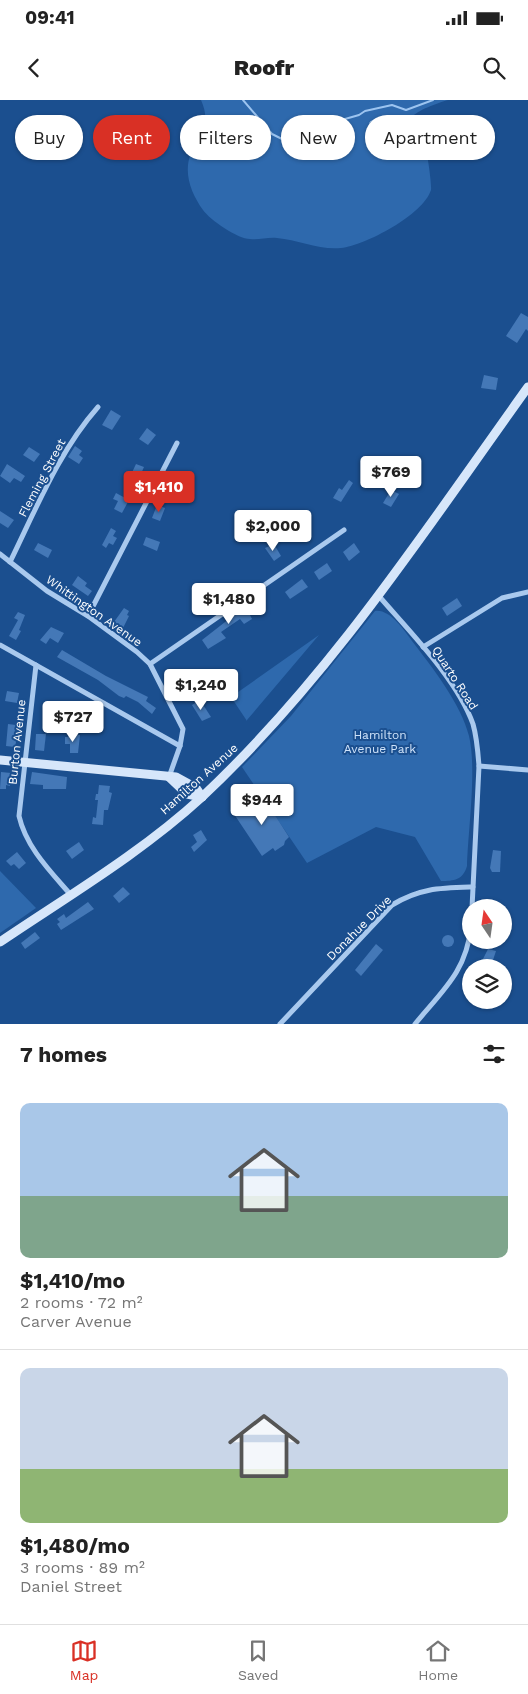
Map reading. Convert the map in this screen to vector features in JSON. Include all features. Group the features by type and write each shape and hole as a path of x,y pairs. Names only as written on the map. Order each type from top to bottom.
{"main road":[{"name":"Hamilton Avenue","path":"0,942 155,835 202,797 292,705 327,663 378,595 528,387"},
{"path":"0,760 141,772 169,777 184,780 196,788 202,797"}],"street":[{"name":"Fleming Street","path":"10,562 62,458 83,424 98,407"},
{"path":"88,616 178,443"},
{"path":"150,664 344,530"},
{"name":"Whittington Avenue","path":"0,554 47,591 88,616 137,652 150,664 183,729 180,746 169,777"},
{"path":"423,647 502,598 528,592"},
{"name":"Quarto Road","path":"378,595 423,647 462,703 472,724 477,743 479,766 472,899"},
{"path":"0,644 180,746"},
{"name":"Burton Avenue","path":"36,665 19,816 22,831 34,850 70,894"},
{"path":"479,766 528,770"},
{"name":"Donahue Drive","path":"280,1024 392,905 409,895 431,888 473,887"},
{"path":"415,1024 460,969 469,949"}],"green space":[{"path":"201,100 448,100 414,115 365,115 365,160 428,160 431,190 426,200 406,219 378,235 352,246 341,248 317,246 277,238 245,238 225,228 203,210 195,197 190,183 188,175 189,160 271,160 271,115 205,115"},
{"name":"Hamilton Avenue Park","path":"375,611 386,613 405,631 453,699 460,711 469,736 472,782 467,866 463,874 454,880 441,881 415,837 376,827 307,863 242,767 291,716"},
{"path":"319,635 247,720 247,721 231,697"},
{"path":"0,871 36,908 0,933"}],"building":[{"path":"521,313 528,317 528,331 526,329 517,343 506,336"},
{"path":"484,375 498,378 496,390 481,388"},
{"path":"111,410 121,416 112,430 102,425"},
{"path":"147,428 156,435 148,445 139,439"},
{"path":"75,446 82,451 79,455 83,458 79,464 68,457"},
{"path":"29,447 40,454 34,462 23,455"},
{"path":"7,464 25,476 21,482 14,478 10,483 0,476"},
{"path":"136,464 144,467 140,476 144,478 140,487 128,481"},
{"path":"349,480 353,483 341,502 333,498 339,488 342,490"},
{"path":"391,490 399,494 391,507 383,503"},
{"path":"116,493 129,500 122,513 114,509 118,501 113,499"},
{"path":"157,505 165,508 160,521 152,518"},
{"path":"0,511 14,520 8,528 0,523"},
{"path":"111,528 116,531 113,536 117,538 113,545 109,543 106,548 102,545"},
{"path":"146,537 160,542 157,551 143,545"},
{"path":"38,543 52,550 48,558 34,550"},
{"path":"354,543 360,552 349,561 343,552"},
{"path":"274,544 281,556 274,561 265,548"},
{"path":"327,563 332,571 319,580 314,572"},
{"path":"78,576 87,583 85,586 92,591 88,596 72,585"},
{"path":"302,579 308,587 290,599 285,592"},
{"path":"457,598 462,606 447,616 442,608"},
{"path":"252,601 257,607 249,613 252,619 244,624 240,619 221,632 226,638 208,649 202,640"},
{"path":"124,608 129,611 127,615 129,616 123,628 114,622"},
{"path":"18,612 25,615 19,630 21,631 16,640 9,636 18,620 14,618"},
{"path":"51,627 64,633 58,643 50,638 46,644 40,640"},
{"path":"62,650 106,676 148,697 146,701 156,708 152,714 138,702 126,696 124,698 119,696 98,680 57,657"},
{"path":"7,691 19,693 17,703 5,701"},
{"path":"200,700 211,717 202,721 192,705"},
{"path":"8,724 16,725 15,732 18,732 15,747 6,746"},
{"path":"36,734 46,734 44,751 35,750"},
{"path":"68,735 80,735 78,753 70,753 70,744 65,744 65,737 68,737"},
{"path":"1,772 11,773 10,786 6,785 6,789 0,789"},
{"path":"32,772 67,777 66,789 43,789 43,785 30,784"},
{"path":"99,785 110,786 109,792 112,793 108,810 104,810 103,825 92,824 93,817 96,818 98,800 95,800"},
{"path":"262,795 289,837 284,845 275,851 273,848 262,856 234,814"},
{"path":"201,830 207,840 194,852 191,847 197,842 193,835"},
{"path":"79,842 84,850 72,859 66,851"},
{"path":"493,850 501,851 500,872 492,872 490,868"},
{"path":"17,852 26,863 19,869 14,864 11,866 6,861"},
{"path":"123,887 130,894 119,903 113,896"},
{"path":"88,902 94,909 61,930 57,924 60,922 57,919 64,914 66,918"},
{"path":"35,932 40,938 25,949 21,943"},
{"path":"446,935 450,935 454,941 450,947 446,947 442,943 442,939"},
{"path":"376,944 383,950 361,976 355,970"},
{"path":"488,949 496,951 494,959 483,959"}],"waterway":[{"path":"243,100 272,134 292,144 321,138 338,121 359,115 365,111 392,105 406,110 433,100"}]}
